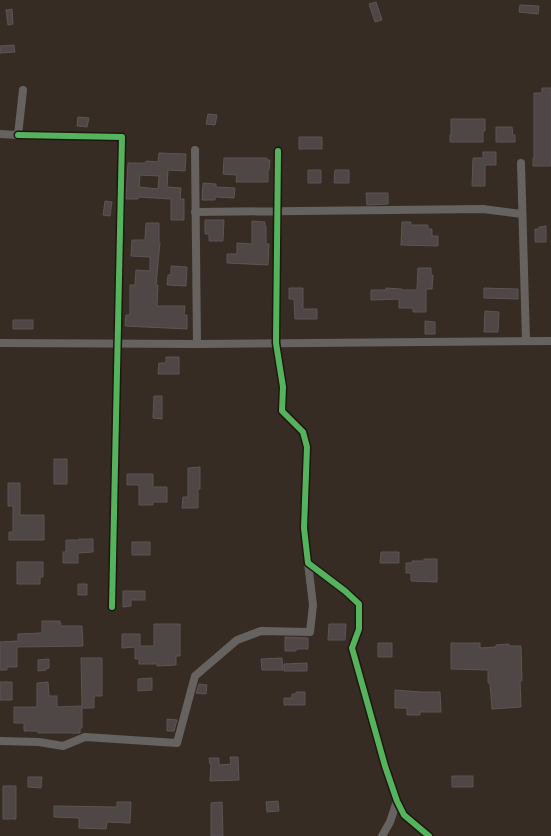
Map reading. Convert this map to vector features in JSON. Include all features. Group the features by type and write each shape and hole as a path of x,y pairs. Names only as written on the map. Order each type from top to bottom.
{"street":[{"path":"18,134 23,90"},
{"path":"0,134 122,137 112,607"},
{"path":"195,150 197,344"},
{"path":"0,741 38,742 63,746 85,737 177,743 195,676 237,640 261,631 310,632 313,605 304,528 307,447 303,432 282,411 283,387 276,343 278,151"},
{"path":"521,163 526,341"},
{"path":"196,212 483,209 522,214"},
{"path":"0,343 197,344 551,340"},
{"path":"308,563 359,604 359,630 352,648 385,766 404,815 429,836"},
{"path":"382,836 390,822 397,801"}],"building":[{"path":"376,2 382,20 375,22 369,4"},
{"path":"520,5 539,6 538,14 519,12"},
{"path":"12,9 13,24 8,25 6,10"},
{"path":"14,45 15,52 0,53 0,46"},
{"path":"542,88 551,88 551,166 533,166 534,93 542,93"},
{"path":"208,114 217,115 215,125 206,124"},
{"path":"78,117 89,118 87,127 77,126"},
{"path":"451,119 485,119 483,142 450,142"},
{"path":"496,127 512,127 515,142 496,142"},
{"path":"299,137 322,137 322,149 299,149"},
{"path":"483,152 496,152 496,165 485,165 485,186 472,186 473,158 483,158"},
{"path":"159,153 186,154 185,171 168,170 167,187 181,188 180,199 184,199 184,220 171,220 171,199 138,197 138,199 126,199 128,163 158,162","holes":["140,175 159,176 158,189 139,187"]},
{"path":"224,158 267,158 267,160 270,160 268,182 236,182 237,175 223,174"},
{"path":"308,170 321,170 321,183 308,183"},
{"path":"335,170 349,170 349,183 334,183"},
{"path":"203,183 216,184 216,187 235,188 234,198 215,197 215,200 202,200"},
{"path":"366,193 388,193 388,204 367,205"},
{"path":"105,201 112,202 110,216 103,215"},
{"path":"205,220 224,220 223,241 209,241 209,234 205,234"},
{"path":"252,221 265,222 266,244 269,244 268,265 227,263 227,254 237,254 237,243 252,244"},
{"path":"402,222 411,222 411,225 428,225 428,229 432,229 432,236 438,236 438,246 401,245"},
{"path":"146,223 159,223 160,242 156,285 158,285 157,306 185,306 184,315 187,315 187,329 125,326 126,315 130,315 130,285 135,285 136,270 150,271 150,257 131,256 132,240 145,240"},
{"path":"546,226 546,242 535,242 535,229"},
{"path":"171,266 187,267 186,286 167,285 168,275 171,275"},
{"path":"418,268 431,268 431,275 433,275 432,289 426,289 426,312 413,312 413,308 399,308 399,299 371,300 371,290 386,290 386,288 417,290"},
{"path":"289,288 303,288 303,309 317,309 317,319 295,319 294,299 289,299"},
{"path":"484,288 518,289 518,299 484,298"},
{"path":"485,311 499,312 498,332 484,332"},
{"path":"13,320 33,320 33,329 13,329"},
{"path":"425,321 435,322 435,334 425,334"},
{"path":"166,357 179,357 179,374 158,374 159,363 166,363"},
{"path":"154,396 162,396 162,419 153,418"},
{"path":"54,459 67,459 67,484 54,484"},
{"path":"200,467 198,508 182,508 183,497 188,497 188,468"},
{"path":"127,474 153,474 153,487 167,487 167,502 139,505 139,485 127,485"},
{"path":"8,483 20,483 20,515 44,515 44,540 9,540 9,532 13,532 13,506 8,506"},
{"path":"93,539 93,552 78,553 78,563 63,563 63,552 66,552 66,540"},
{"path":"132,542 150,542 150,555 132,555"},
{"path":"381,552 399,552 399,563 380,563"},
{"path":"424,559 437,559 437,582 411,581 411,573 406,573 406,563 424,561"},
{"path":"17,562 43,562 43,577 40,577 40,584 17,584"},
{"path":"78,584 87,584 87,595 78,595"},
{"path":"123,591 145,591 145,600 131,600 131,606 123,607"},
{"path":"42,621 60,621 61,626 82,626 83,646 17,647 17,667 7,667 7,670 0,670 0,642 18,641 18,634 42,633"},
{"path":"154,624 180,624 180,656 176,656 176,665 157,666 157,664 139,664 139,659 135,659 135,647 122,648 122,634 140,634 140,646 154,646"},
{"path":"329,624 346,624 345,640 328,640"},
{"path":"285,637 308,638 308,649 285,651"},
{"path":"378,643 392,643 392,657 378,657"},
{"path":"451,643 480,643 480,648 509,644 509,646 521,646 521,707 492,709 488,670 451,669"},
{"path":"81,658 102,658 102,696 94,696 94,708 82,708 82,728 80,728 80,733 24,731 24,723 14,723 14,707 37,707 37,683 48,682 49,696 57,696 57,707 82,706"},
{"path":"282,658 283,670 262,670 261,659"},
{"path":"49,659 49,668 38,671 38,660"},
{"path":"307,663 307,671 284,671 284,664"},
{"path":"152,678 152,690 138,691 138,679"},
{"path":"0,682 12,682 12,700 0,700"},
{"path":"199,684 207,685 206,694 196,693"},
{"path":"395,690 440,692 441,712 420,712 420,715 407,715 407,708 395,708"},
{"path":"296,692 305,692 305,705 284,705 284,698 292,698 292,694 296,694"},
{"path":"167,719 177,720 174,731 167,731"},
{"path":"230,757 238,757 239,780 210,781 211,764 209,758 219,758 219,765 231,764"},
{"path":"452,776 473,776 473,787 452,787"},
{"path":"28,777 42,777 41,788 28,787"},
{"path":"3,786 16,786 16,819 3,819"},
{"path":"278,801 279,811 267,812 266,802"},
{"path":"117,802 131,802 130,823 107,822 106,829 79,828 79,818 54,817 54,806 117,807"},
{"path":"222,802 223,836 211,836 211,803"}],"cycle path":[{"path":"18,135 122,137 112,607"},
{"path":"278,151 276,343 283,387 282,411 303,432 307,447 304,528 308,563 359,604 359,629 352,648 385,766 404,815 429,836"}]}
